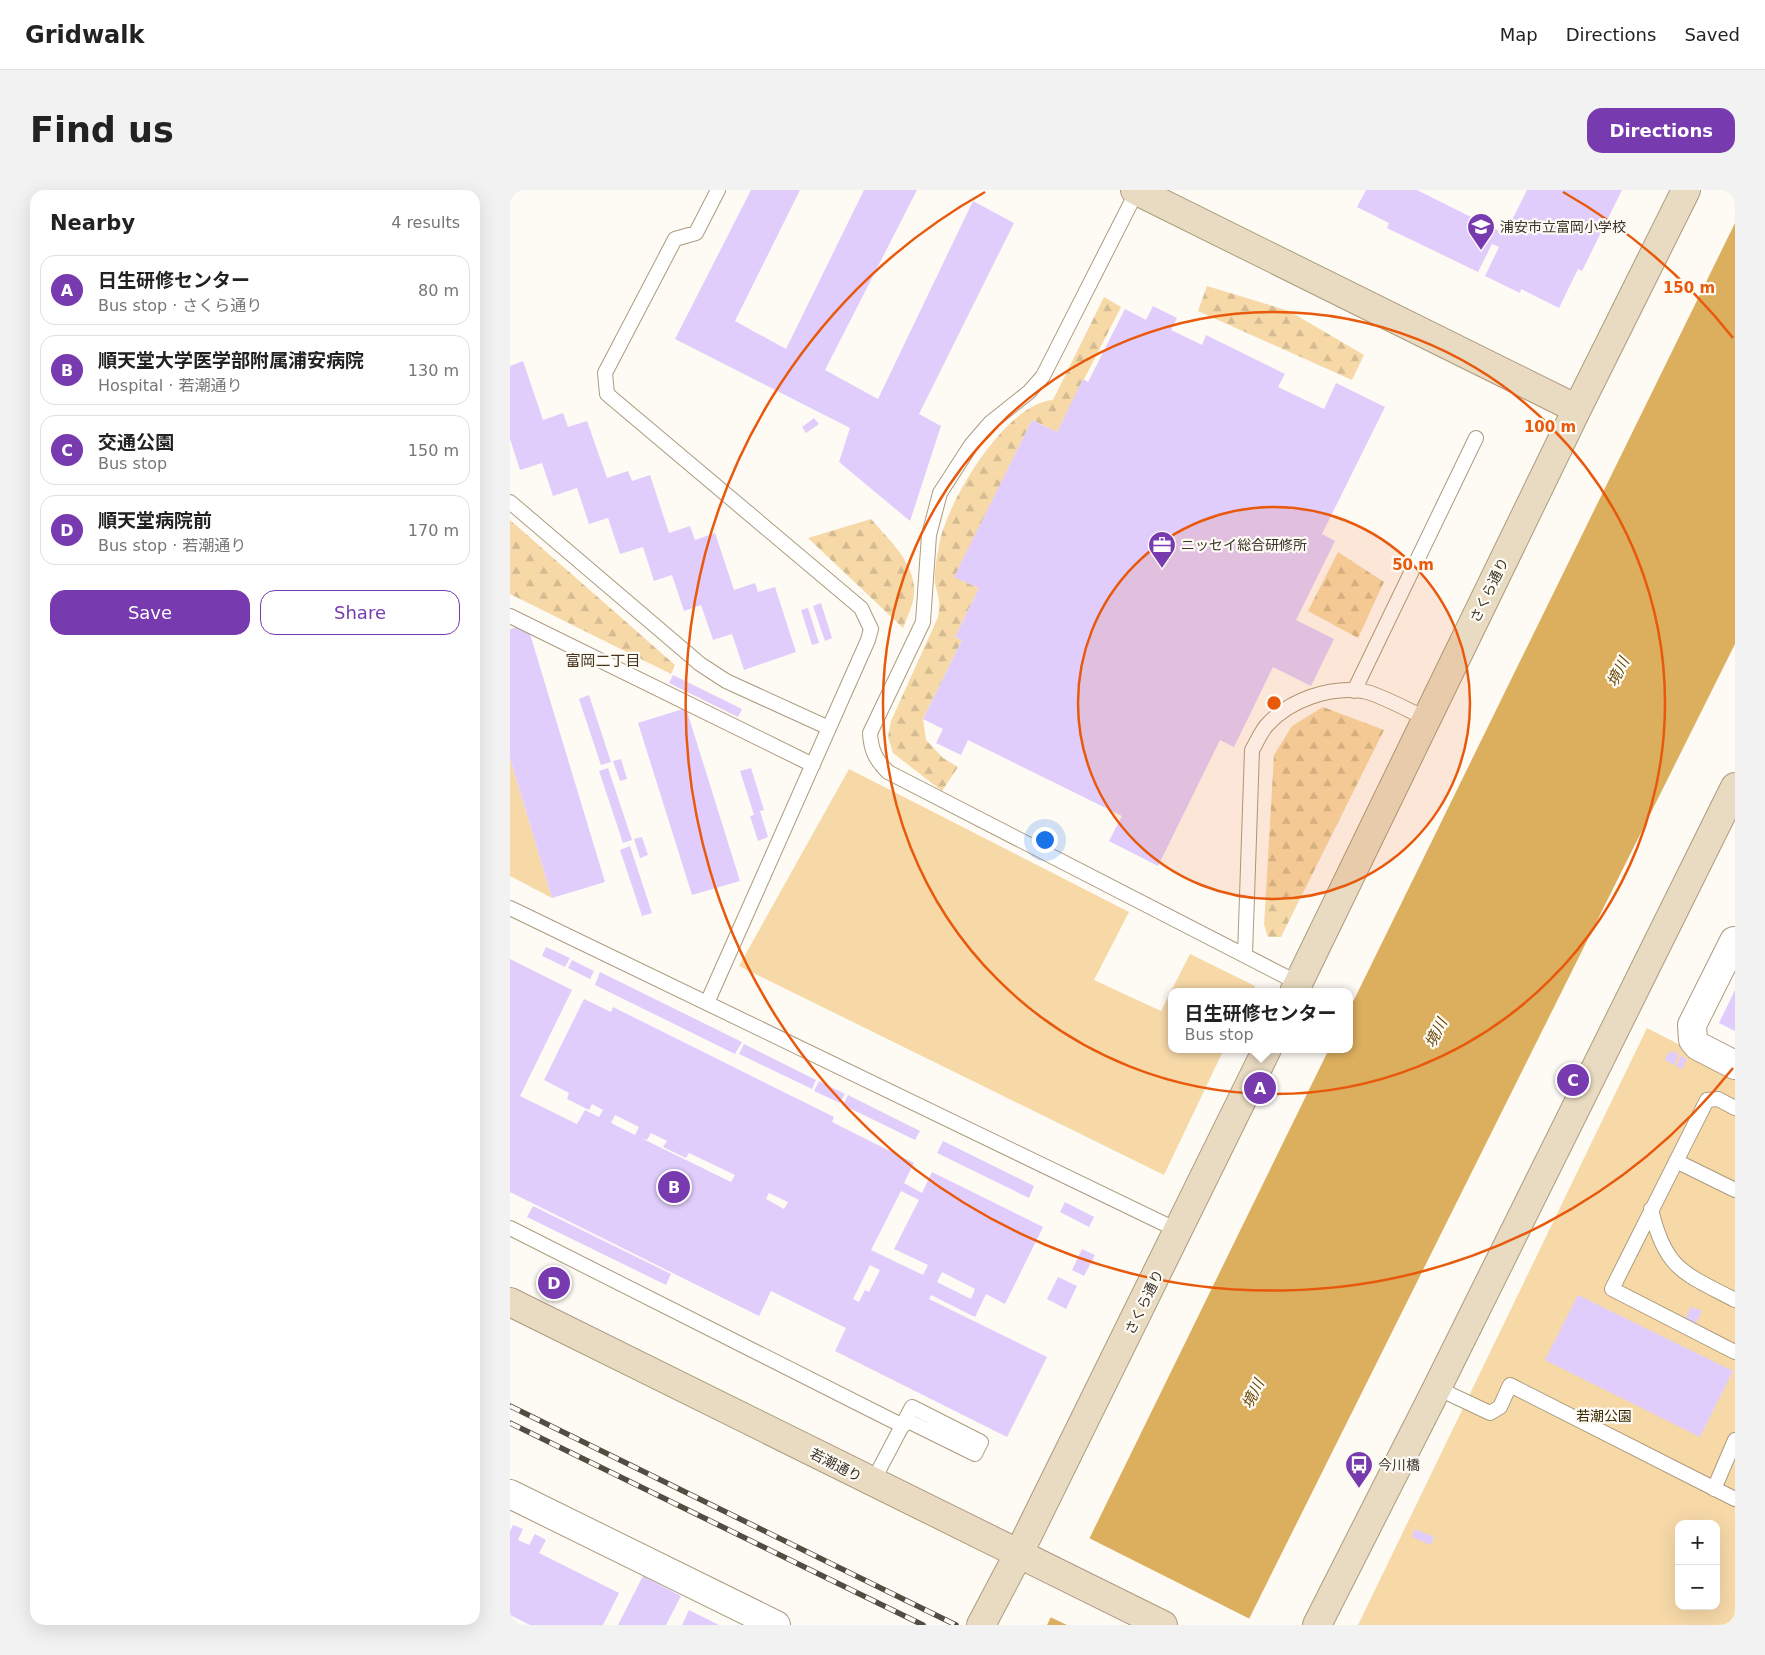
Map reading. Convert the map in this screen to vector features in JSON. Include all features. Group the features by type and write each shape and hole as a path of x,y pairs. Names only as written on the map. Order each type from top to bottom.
{"street":[{"name":"さくら通り","path":"1296,988 1577,409 1686,190"},
{"path":"1136,191 1577,409"},
{"path":"1317,1625 1437,1388 1735,787"},
{"path":"1734,941 1692,1025 1693,1040 1698,1046 1735,1065"},
{"name":"さくら通り","path":"981,1625 1019,1553 1179,1231 1265,1053"},
{"name":"若潮通り","path":"510,1302 872,1483 1058,1572 1163,1625"},
{"path":"510,1494 776,1625"}],"lane":[{"path":"707,1003 871,629 868,618 861,608 608,394 605,372 675,239 696,233 718,190"},
{"path":"1136,191 1043,376 1028,392 990,422 971,445 940,493 930,535 922,622 870,733 870,747 876,760 888,772 1245,956 1296,988"},
{"path":"1354,691 1476,438"},
{"path":"510,502 700,664 726,681 829,728"},
{"path":"510,616 813,765"},
{"path":"1245,956 1252,750 1266,725 1285,708 1320,695 1354,691 1364,691 1427,719"},
{"path":"510,908 1179,1231"},
{"path":"1735,1108 1718,1099 1708,1100 1612,1289 1735,1352"},
{"path":"1676,1160 1735,1190"},
{"path":"1652,1209 1657,1232 1676,1266 1686,1274 1735,1300"},
{"path":"510,1228 904,1423 975,1454 981,1442 912,1407 904,1423 872,1483"},
{"path":"1437,1388 1490,1413 1500,1407 1510,1385 1735,1499"},
{"path":"1714,1489 1735,1440"}],"green space":[{"path":"1207,286 1289,311 1364,355 1352,380 1198,311"},
{"path":"1104,297 1121,307 1057,432 1032,420 955,577 979,588 955,637 962,640 923,719 926,740 943,758 958,767 942,791 893,753 888,737 891,721 938,617 939,603 935,574 944,526 966,481 981,457 998,436 1016,418 1035,405 1053,400"},
{"path":"871,519 900,553 911,573 914,595 903,628 808,538"},
{"path":"510,520 675,665 671,674 510,594"},
{"path":"1338,552 1384,582 1358,638 1308,611"},
{"path":"1323,707 1384,730 1281,937 1268,937 1264,925 1274,755 1292,726"},
{"path":"510,758 552,898 510,876"},
{"path":"849,769 1129,912 1094,980 1161,1011 1168,997 1168,1053 1222,1053 1164,1175 739,966"},
{"path":"1190,954 1255,986 1254,988 1173,988"},
{"name":"若潮公園","path":"1647,1028 1735,1073 1735,1625 1358,1625"}],"water":[{"name":"境川","path":"1735,223 1735,644 1246,1625 1047,1625 1327,1053 1353,1053 1353,1002"}],"pier":[{"path":"1087,1537 1252,1620 1249,1625 1067,1625 1048,1616"}],"building":[{"path":"751,190 800,190 735,321 786,349 864,190 917,190 825,370 878,399 973,201 1014,223 919,414 941,426 910,521 839,462 850,428 675,339"},
{"path":"1366,190 1417,190 1509,236 1516,222 1512,220 1527,190 1622,190 1582,271 1578,269 1559,308 1521,289 1520,293 1485,276 1499,247 1492,244 1478,272 1387,228 1389,223 1357,207"},
{"path":"1153,306 1177,318 1171,330 1202,345 1206,335 1285,374 1278,387 1324,409 1336,383 1385,407 1322,534 1335,541 1296,620 1334,639 1311,686 1273,667 1234,747 1220,740 1158,866 1109,841 1122,816 968,740 961,755 936,743 943,729 923,719 962,640 955,637 979,588 954,577 1032,420 1057,432 1083,379 1088,382 1125,309 1146,320"},
{"path":"523,361 543,420 563,413 568,427 587,421 607,478 628,471 632,481 650,475 669,533 690,526 695,540 715,533 734,590 755,583 758,592 775,587 796,652 744,670 732,634 713,640 701,605 684,611 672,575 654,581 643,547 620,554 608,518 589,524 577,488 553,496 542,463 520,470 510,439 510,366"},
{"path":"814,418 819,424 806,433 802,427"},
{"path":"821,603 832,638 825,641 813,606"},
{"path":"808,608 819,643 812,645 801,610"},
{"path":"527,624 605,882 552,898 510,758 510,629"},
{"path":"673,675 742,709 738,717 669,683"},
{"path":"589,695 611,762 601,765 579,699"},
{"path":"686,708 740,881 692,895 638,723"},
{"path":"621,759 627,779 620,781 613,761"},
{"path":"608,768 632,840 623,843 599,771"},
{"path":"751,768 764,810 760,811 768,837 758,841 750,816 754,815 740,771"},
{"path":"642,837 648,855 640,858 634,839"},
{"path":"630,846 652,913 642,916 620,850"},
{"path":"546,947 570,958 565,967 542,956"},
{"path":"510,959 572,990 520,1096 577,1124 585,1110 599,1117 603,1110 592,1104 589,1110 567,1099 569,1093 544,1080 584,999 611,1012 613,1007 834,1117 832,1122 914,1163 904,1183 922,1193 932,1172 1043,1227 1005,1304 986,1294 975,1317 931,1295 929,1299 1047,1357 1007,1437 835,1351 846,1328 771,1291 759,1316 510,1192","holes":["615,1115 639,1127 635,1135 611,1123","651,1133 667,1141 663,1147 686,1158 689,1153 735,1175 731,1182 641,1138 647,1140","901,1191 919,1200 894,1249 928,1265 923,1275 871,1250","769,1193 788,1202 784,1209 766,1199","870,1265 880,1270 869,1292 865,1290 859,1302 853,1299","942,1272 975,1289 971,1299 937,1282"]},
{"path":"572,960 594,971 590,979 568,968"},
{"path":"600,972 742,1042 735,1054 595,985"},
{"path":"1735,990 1735,1031 1719,1023"},
{"path":"744,1044 816,1080 812,1089 739,1054"},
{"path":"1674,1051 1679,1055 1674,1065 1665,1060 1667,1054"},
{"path":"1681,1056 1687,1059 1682,1069 1676,1066"},
{"path":"819,1081 845,1094 840,1103 814,1091"},
{"path":"848,1095 920,1131 915,1140 843,1105"},
{"path":"943,1141 1034,1186 1029,1198 937,1153"},
{"path":"1065,1202 1094,1217 1089,1227 1060,1212"},
{"path":"533,1206 671,1274 666,1285 527,1217"},
{"path":"1082,1249 1095,1255 1084,1276 1072,1270"},
{"path":"1058,1277 1077,1286 1066,1309 1047,1299"},
{"path":"1578,1295 1733,1371 1700,1437 1545,1360"},
{"path":"1691,1307 1702,1311 1695,1325 1685,1320"},
{"path":"513,1525 523,1529 518,1540 529,1545 535,1534 546,1540 539,1553 619,1593 603,1625 530,1625 510,1615 510,1531"},
{"path":"1415,1529 1434,1537 1431,1545 1412,1537"},
{"path":"643,1576 681,1596 666,1625 618,1625"},
{"path":"689,1610 719,1625 682,1625"}],"railway":[{"path":"510,1406 956,1625"},
{"path":"510,1423 923,1625"}],"place":[{"name":"浦安市立富岡小学校","path":"1481,251"},
{"name":"ニッセイ総合研修所","path":"1162,569"},
{"name":"交通公園","path":"1573,1080"},
{"name":"日生研修センター","path":"1260,1088"},
{"name":"順天堂大学医学部附属浦安病院","path":"674,1187"},
{"name":"順天堂病院前","path":"554,1283"},
{"name":"今川橋","path":"1359,1489"}],"district":[{"name":"富岡二丁目","path":"603,661"}]}
